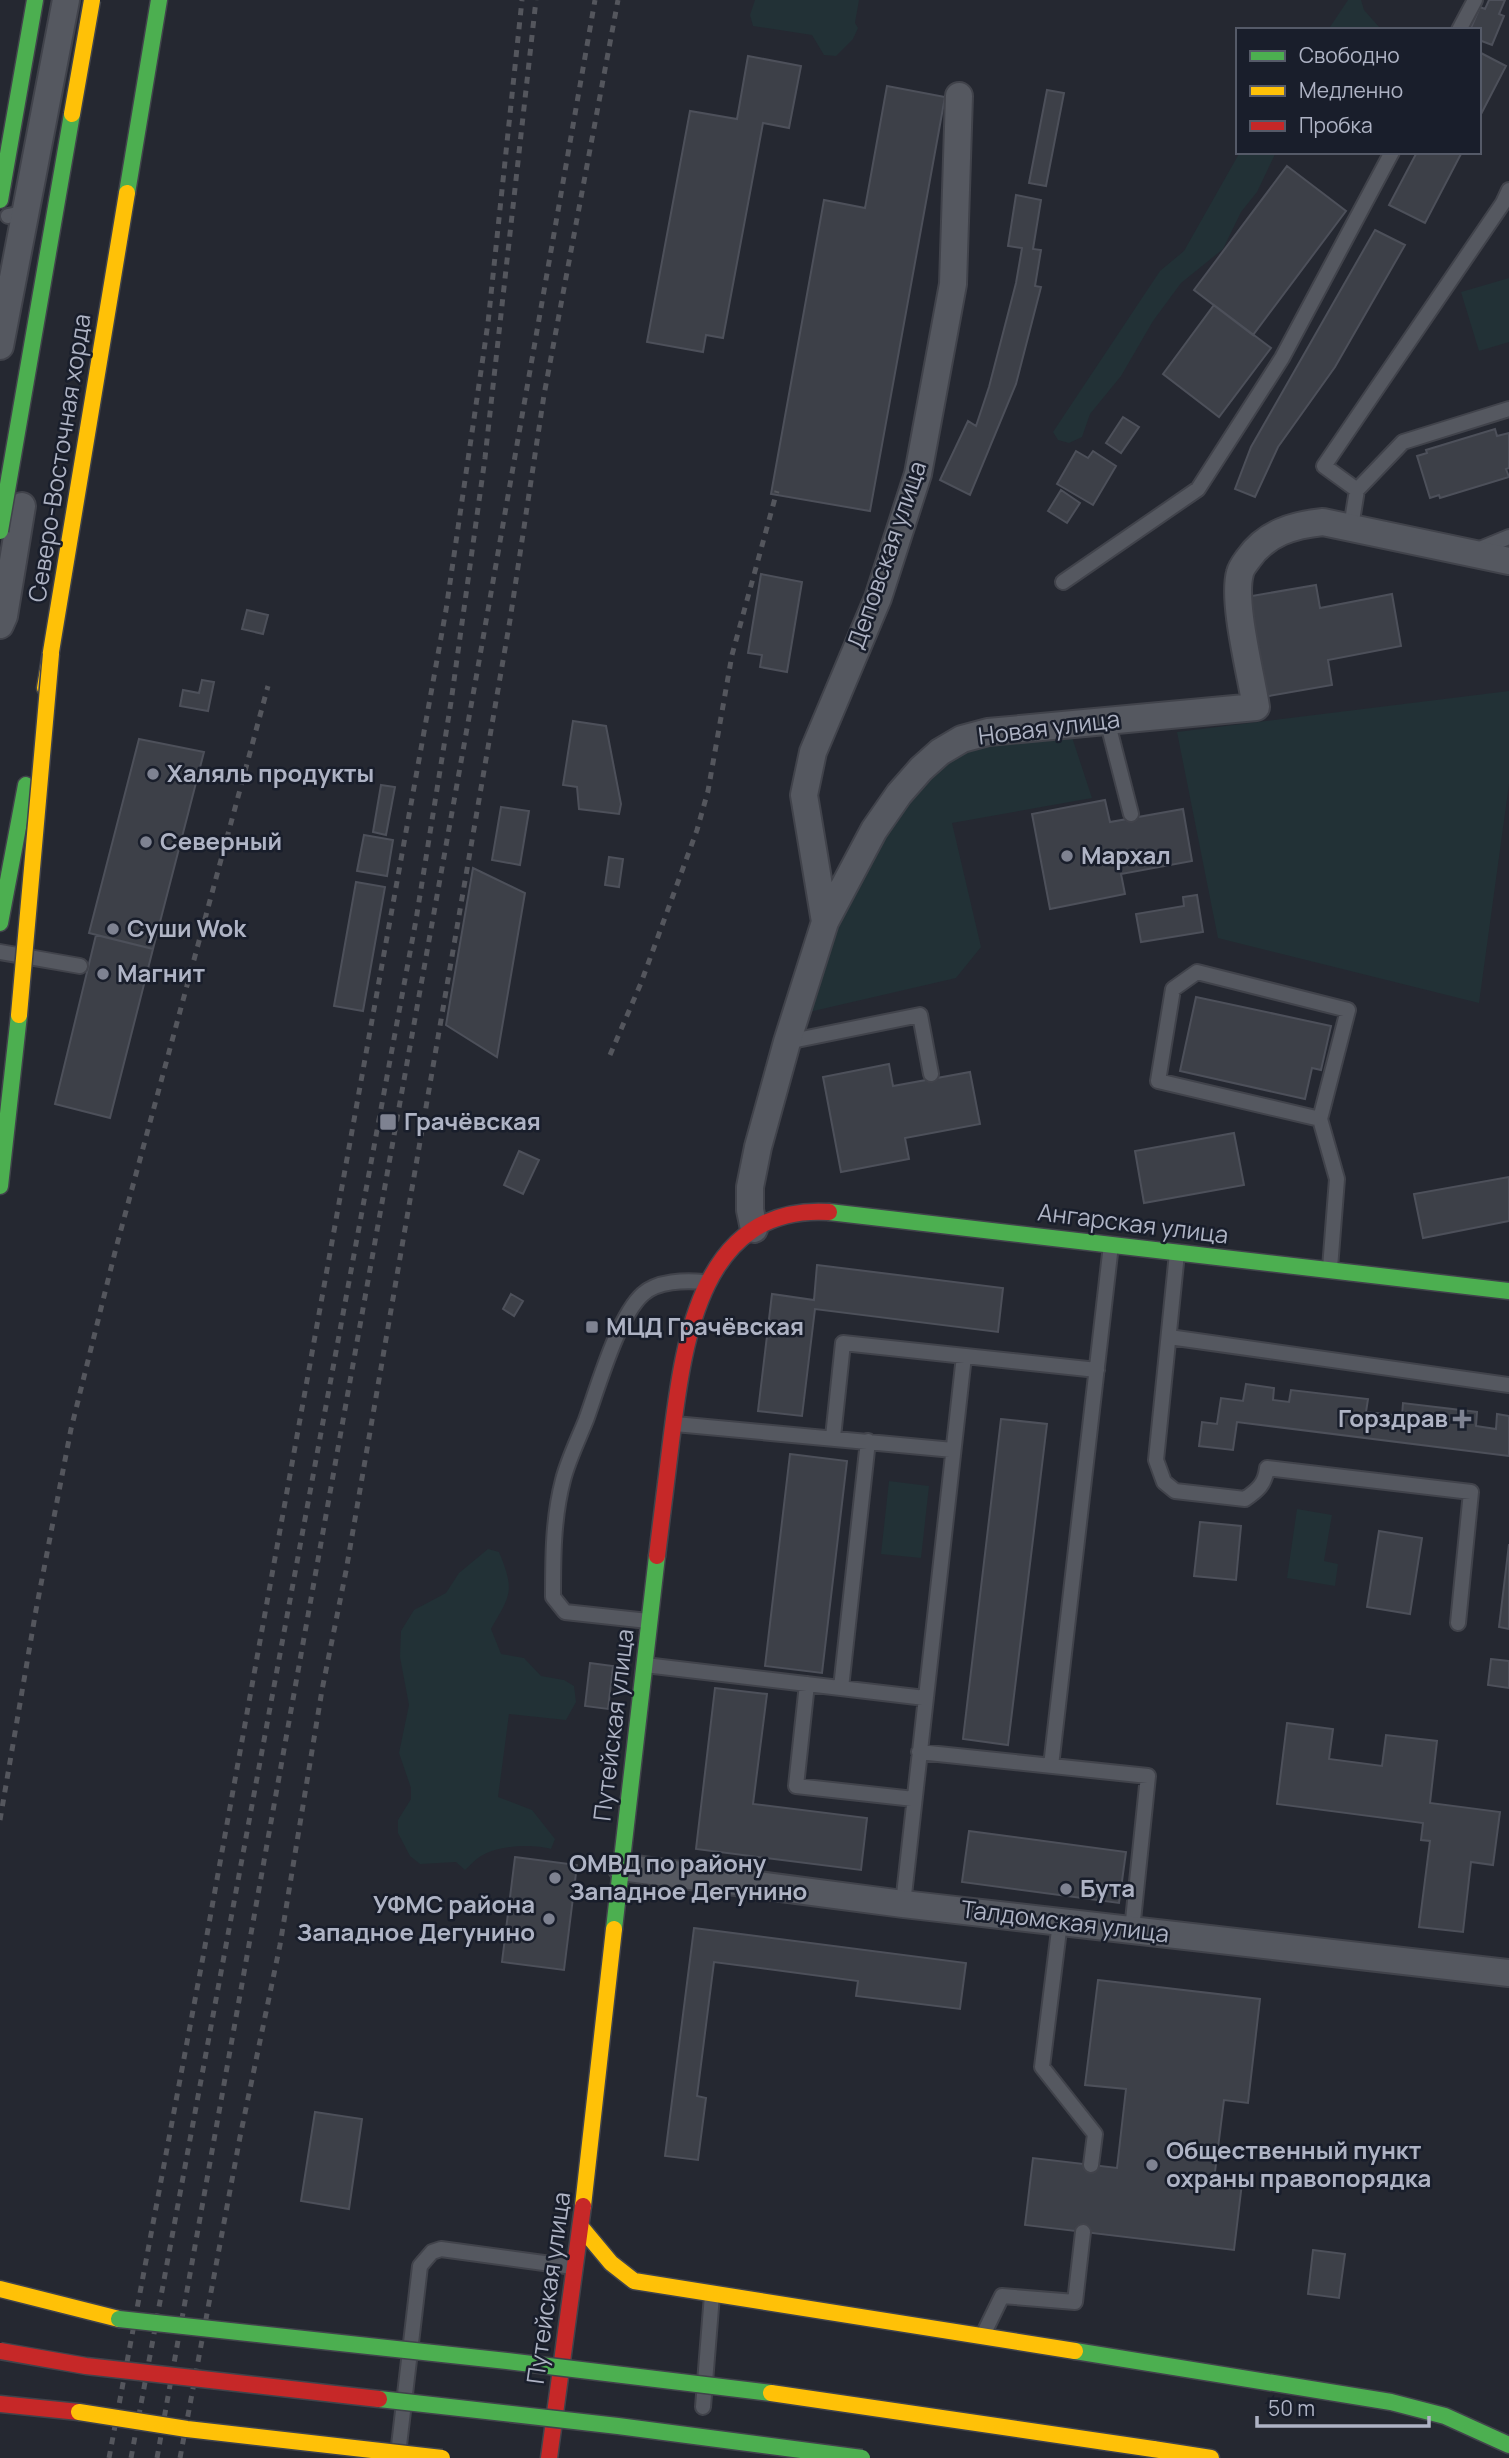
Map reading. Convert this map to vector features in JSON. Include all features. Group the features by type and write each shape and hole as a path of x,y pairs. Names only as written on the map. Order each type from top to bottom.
{"main road":[{"path":"0,200 35,0"},
{"name":"Северо-Восточная хорда","path":"0,531 92,0"},
{"name":"Северо-Восточная хорда","path":"0,923 51,654 159,0"},
{"path":"0,1186 19,1015 51,654"},
{"name":"Ангарская улица","path":"754,1228 808,1212 841,1213 1509,1291"},
{"name":"Путейская улица","path":"549,2458 581,2227 680,1368 690,1322 705,1282 731,1247 754,1228"},
{"path":"581,2227 611,2263 634,2281 1391,2402 1445,2416 1509,2445"},
{"path":"0,2289 119,2319"},
{"path":"13,2310 119,2319 637,2377 1008,2426 1211,2458"},
{"path":"0,2351 86,2366 618,2426 862,2458"},
{"path":"0,2406 79,2412 187,2429 442,2458"}],"street":[{"path":"0,346 14,215 66,0"},
{"path":"0,625 4,615 105,0"},
{"name":"Деповская улица","path":"825,922 804,795 813,752 878,598 918,474 953,284 959,96"},
{"name":"Новая улица","path":"754,1228 750,1210 750,1187 788,1042 825,922 874,830 899,794 940,752 962,739 988,732 1256,707 1237,595 1240,570 1254,550 1275,533 1298,525 1323,522 1509,561"},
{"name":"Талдомская улица","path":"621,1867 902,1904 1509,1973"}],"lane":[{"path":"1460,28 1475,0"},
{"path":"1063,582 1198,489 1282,358 1391,154"},
{"path":"1357,490 1324,466 1503,203 1509,190"},
{"path":"14,215 46,225 57,221 71,207"},
{"path":"1351,527 1357,490 1403,442 1509,409"},
{"path":"1472,552 1509,537"},
{"path":"1107,720 1131,814"},
{"path":"0,952 80,966"},
{"path":"1320,1119 1157,1081 1173,989 1197,972 1348,1010 1320,1119 1336,1179 1330,1270"},
{"path":"788,1042 920,1015 931,1074"},
{"path":"1051,1766 1111,1244"},
{"path":"1178,1252 1156,1460 1164,1482 1175,1491 1245,1499 1257,1491 1265,1480 1267,1468 1471,1492 1458,1623"},
{"path":"649,1621 565,1612 553,1597 553,1547 563,1480 617,1337 633,1305 645,1292 662,1285 689,1280 705,1282"},
{"path":"1169,1338 1509,1385"},
{"path":"833,1437 843,1343 1097,1370"},
{"path":"902,1904 964,1356"},
{"path":"674,1424 953,1450"},
{"path":"841,1688 868,1441"},
{"path":"644,1664 925,1698"},
{"path":"807,1684 796,1786 914,1799"},
{"path":"919,1752 1147,1776 1132,1930"},
{"path":"1060,1922 1042,2067 1095,2134 1091,2165"},
{"path":"982,2336 1002,2295 1075,2302 1083,2232"},
{"path":"397,2458 420,2266 432,2252 440,2249 575,2267"},
{"path":"703,2407 712,2294"}],"shaded area":[{"path":"755,0 859,0 855,23 858,28 853,39 836,56 824,55 812,35 753,26 750,15"},
{"path":"1348,0 1361,0 1364,10 1380,28 1329,28"},
{"path":"1239,154 1275,154 1257,192 1241,212 1223,249 1181,283 1153,321 1121,376 1090,414 1082,437 1069,443 1058,440 1053,432 1160,271 1184,251"},
{"path":"1509,278 1509,342 1479,351 1461,292"},
{"path":"1509,691 1509,784 1479,1003 1218,938 1177,732"},
{"path":"1069,728 1092,798 952,823 981,947 956,978 809,1012 843,908 888,821 927,772 965,745"},
{"path":"889,1481 929,1486 921,1558 881,1554"},
{"path":"1297,1509 1332,1515 1324,1561 1338,1564 1335,1586 1287,1578"},
{"path":"488,1549 499,1552 509,1584 507,1600 491,1629 501,1654 524,1658 541,1676 564,1680 574,1686 576,1702 566,1720 509,1714 498,1797 532,1810 555,1839 551,1849 517,1846 498,1849 478,1858 465,1870 456,1862 420,1864 410,1856 398,1833 398,1820 411,1799 411,1788 399,1753 409,1705 400,1657 401,1631 414,1610 446,1593 459,1573"}],"building":[{"path":"1489,0 1505,0 1499,14 1504,16 1492,45 1481,41 1481,28 1471,28 1480,7 1485,9"},
{"path":"1481,53 1506,66 1481,114"},
{"path":"748,56 801,66 789,128 763,123 723,338 706,335 703,352 647,342 690,111 737,119"},
{"path":"887,86 945,97 870,511 771,494 824,200 865,208"},
{"path":"1047,90 1064,93 1046,186 1029,183"},
{"path":"1416,154 1461,154 1425,223 1389,205"},
{"path":"1287,166 1346,211 1253,335 1194,290"},
{"path":"1016,195 1041,200 1033,249 1041,250 1035,286 1041,287 1016,384 970,495 940,480 968,421 976,426 989,387 1016,283 1022,248 1008,246"},
{"path":"1375,230 1405,245 1335,367 1278,447 1255,497 1235,489 1251,447"},
{"path":"1214,305 1271,348 1219,417 1163,374"},
{"path":"1123,417 1139,427 1121,453 1106,443"},
{"path":"1495,429 1497,436 1509,433 1509,468 1506,469 1509,477 1440,498 1439,495 1430,498 1417,456 1427,453 1426,450"},
{"path":"1076,451 1088,458 1093,451 1116,466 1093,505 1057,484"},
{"path":"1061,490 1080,503 1067,523 1048,511"},
{"path":"761,574 802,582 787,672 760,667 762,655 748,653"},
{"path":"1316,585 1320,608 1392,594 1401,646 1328,660 1332,685 1263,697 1246,597"},
{"path":"247,610 268,615 263,634 242,629"},
{"path":"202,680 214,682 208,711 180,706 183,690 199,693"},
{"path":"573,721 606,726 621,804 619,814 579,809 577,787 563,785"},
{"name":"Северный","path":"139,739 204,752 153,949 89,933"},
{"path":"381,785 395,787 386,835 373,832"},
{"path":"1105,800 1110,822 1183,809 1192,861 1121,874 1125,894 1050,909 1032,814"},
{"path":"501,807 529,811 520,865 492,860"},
{"path":"364,835 393,840 387,876 357,871"},
{"path":"609,857 623,859 619,887 605,885"},
{"path":"473,868 525,893 497,1057 446,1025"},
{"path":"356,882 385,887 363,1011 334,1006"},
{"path":"1197,895 1203,932 1141,942 1136,914 1184,906 1183,897"},
{"path":"96,935 153,949 110,1118 55,1104"},
{"path":"1196,997 1331,1026 1321,1070 1312,1068 1305,1099 1180,1071"},
{"path":"889,1064 893,1086 970,1072 980,1124 905,1138 909,1159 841,1172 823,1077"},
{"path":"1234,1133 1244,1185 1144,1203 1135,1151"},
{"path":"519,1151 539,1160 523,1194 504,1185"},
{"path":"1509,1177 1509,1221 1423,1238 1414,1194"},
{"path":"817,1265 1003,1288 998,1332 815,1309 802,1416 758,1411 772,1294 814,1300"},
{"path":"511,1294 523,1301 514,1316 503,1309"},
{"path":"1246,1384 1274,1388 1273,1400 1289,1402 1291,1390 1368,1399 1366,1412 1402,1416 1403,1403 1477,1412 1476,1426 1496,1429 1497,1414 1509,1416 1509,1456 1237,1422 1233,1450 1199,1446 1202,1422 1217,1424 1221,1398 1243,1401"},
{"path":"1001,1419 1047,1424 1008,1745 963,1739"},
{"path":"790,1454 847,1461 822,1673 765,1666"},
{"path":"1200,1522 1241,1526 1236,1580 1194,1576"},
{"path":"1379,1531 1422,1538 1410,1614 1367,1607"},
{"path":"1509,1544 1509,1629 1499,1627"},
{"path":"1491,1659 1509,1661 1509,1688 1488,1685"},
{"path":"590,1663 613,1666 608,1709 585,1706"},
{"path":"715,1688 767,1694 753,1804 867,1818 861,1870 696,1849"},
{"path":"1287,1723 1333,1729 1329,1759 1382,1766 1386,1735 1437,1741 1430,1803 1500,1812 1493,1865 1471,1862 1463,1932 1419,1927 1430,1841 1421,1840 1423,1823 1277,1804"},
{"path":"969,1831 1126,1852 1119,1903 962,1882"},
{"path":"515,1857 577,1865 564,1970 502,1962"},
{"path":"694,1928 966,1963 960,2009 856,1996 858,1981 714,1962 697,2096 706,2098 698,2160 665,2156"},
{"path":"1098,1980 1260,1999 1248,2103 1224,2100 1214,2180 1242,2183 1234,2250 1025,2225 1033,2158 1117,2168 1126,2089 1085,2085"},
{"path":"315,2112 362,2119 349,2209 301,2201"},
{"path":"1313,2250 1345,2254 1339,2298 1308,2294"}],"railway":[{"path":"109,2458 203,1957 446,610 488,323 522,0"},
{"path":"131,2458 416,920 451,702 485,458 536,0"},
{"path":"157,2458 595,0"},
{"path":"180,2458 240,2137 280,1945 322,1690 346,1571 510,620 544,395 618,0"},
{"path":"610,1055 641,983 697,830 708,791 732,655 777,491"},
{"path":"0,1820 71,1429 116,1248 268,686"}],"traffic: fast":[{"path":"0,200 35,0"},
{"path":"127,193 159,0"},
{"path":"0,531 72,114"},
{"path":"0,923 26,785"},
{"path":"0,1186 19,1015"},
{"path":"829,1212 1509,1291"},
{"path":"614,1929 657,1556"},
{"path":"119,2319 771,2393"},
{"path":"1075,2351 1391,2402 1445,2416 1509,2445"},
{"path":"379,2399 618,2426 862,2458"}],"traffic: slow":[{"path":"72,114 92,0"},
{"path":"45,688 127,193"},
{"path":"19,1015 51,654"},
{"path":"583,2206 614,1929"},
{"path":"581,2227 611,2263 634,2281 1075,2351"},
{"path":"0,2289 119,2319"},
{"path":"771,2393 1153,2449"},
{"path":"79,2412 187,2429 442,2458"},
{"path":"1153,2449 1211,2458"}],"traffic: jam":[{"path":"657,1556 684,1358 693,1320 707,1284 727,1254 753,1230 786,1215 829,1212"},
{"path":"549,2458 583,2206"},
{"path":"0,2351 86,2366 379,2399"},
{"path":"0,2404 79,2412"}],"place":[{"name":"Халяль продукты","path":"153,774"},
{"name":"Северный","path":"146,842"},
{"name":"Мархал","path":"1067,856"},
{"name":"Суши Wok","path":"113,929"},
{"name":"Магнит","path":"103,974"},
{"name":"Грачёвская","path":"388,1122"},
{"name":"МЦД Грачёвская","path":"592,1327"},
{"name":"Горздрав","path":"1462,1419"},
{"name":"ОМВД по району Западное Дегунино","path":"555,1878"},
{"name":"Бута","path":"1066,1889"},
{"name":"УФМС района Западное Дегунино","path":"549,1919"},
{"name":"Общественный пункт охраны правопорядка","path":"1152,2165"}]}
